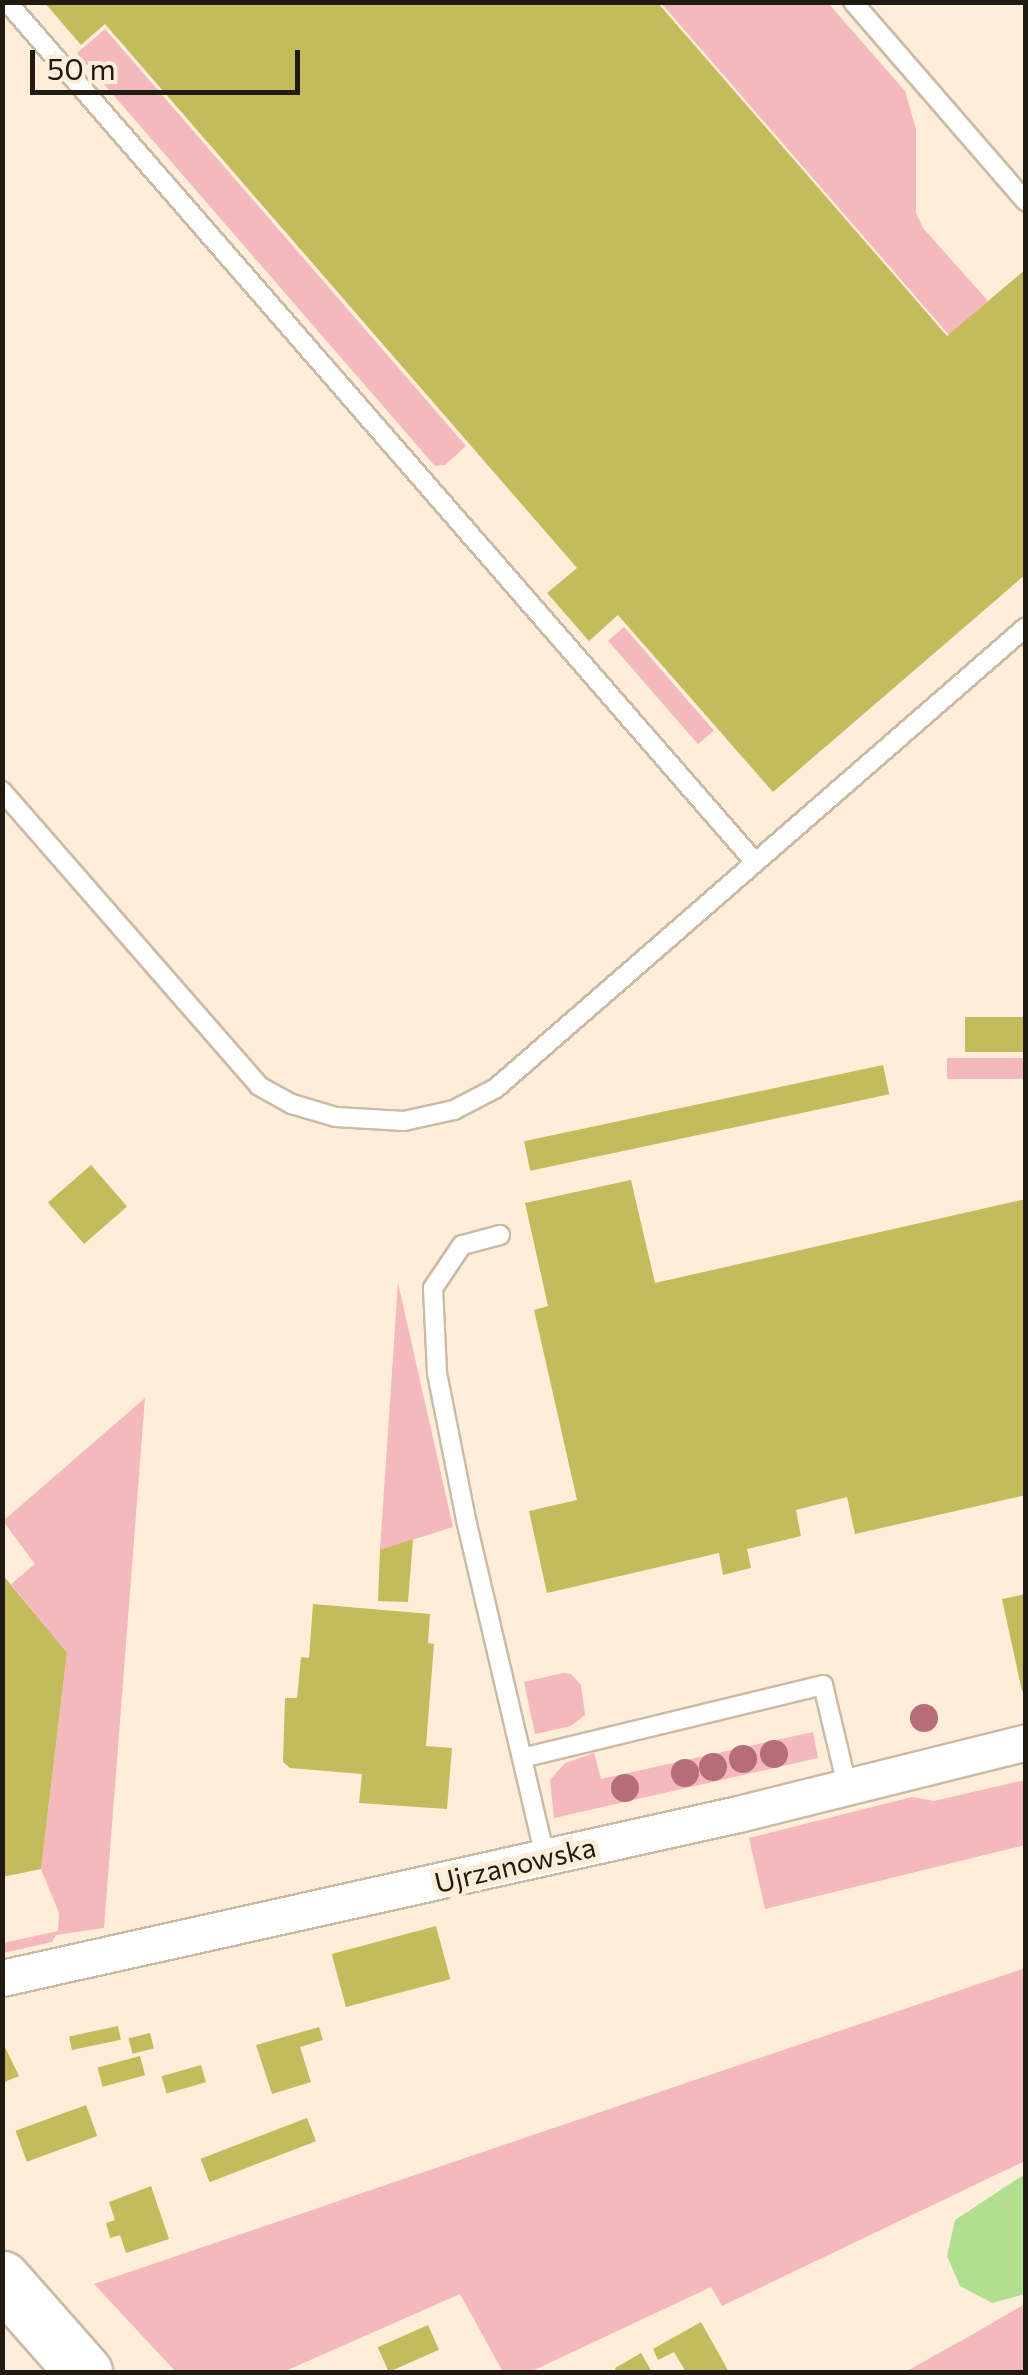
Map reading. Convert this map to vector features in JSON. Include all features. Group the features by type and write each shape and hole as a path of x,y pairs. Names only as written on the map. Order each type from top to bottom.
{"main road":[{"path":"2,2279 84,2372"}],"street":[{"name":"Ujrzanowska","path":"2,1978 545,1857 1026,1742"}],"lane":[{"path":"7,2 753,860"},
{"path":"854,2 1026,202"},
{"path":"2,791 259,1086 292,1104 336,1116 404,1121 454,1110 496,1088 753,860 1026,627"},
{"path":"500,1234 462,1245 433,1288 441,1392 545,1857"},
{"path":"522,1758 823,1684 847,1786"}],"shaded area":[{"path":"661,3 828,3 905,91 916,129 916,213 923,228 988,301 949,335"},
{"path":"105,29 466,446 445,465 435,466 77,53"},
{"path":"624,627 714,730 698,744 608,641"},
{"path":"947,1058 1025,1058 1025,1079 947,1079"},
{"path":"398,1283 453,1527 380,1550"},
{"path":"145,1398 104,1928 56,1935 52,1942 3,1953 3,1943 58,1931 59,1913 41,1869 67,1654 11,1584 35,1564 3,1521"},
{"path":"571,1674 581,1685 585,1715 571,1726 535,1734 524,1682"},
{"path":"813,1732 818,1758 554,1818 550,1780 565,1763 594,1753 601,1779"},
{"path":"1025,1780 1025,1845 765,1909 749,1838 912,1797 934,1801"},
{"path":"1025,1968 1025,2161 722,2306 711,2287 530,2372 503,2372 460,2294 283,2372 176,2372 94,2284"},
{"path":"1025,2174 1025,2294 992,2303 960,2286 947,2256 955,2220"},
{"path":"1025,2304 1025,2372 905,2372 975,2333"}],"building":[{"path":"44,2 657,2 947,336 1026,269 1026,574 773,792 618,615 589,641 547,593 577,568 105,24 81,45"},
{"path":"965,1017 1026,1017 1026,1052 965,1052"},
{"path":"883,1065 889,1094 530,1171 524,1141"},
{"path":"91,1165 127,1207 84,1244 48,1202"},
{"path":"631,1180 655,1283 1026,1199 1026,1495 855,1534 847,1497 796,1510 801,1536 747,1549 751,1568 723,1575 719,1553 547,1593 529,1511 577,1500 534,1310 548,1306 525,1203"},
{"path":"413,1539 408,1602 378,1601 380,1550"},
{"path":"2,1574 67,1653 41,1869 2,1877"},
{"path":"1026,1594 1026,1690 1022,1691 1002,1599"},
{"path":"313,1604 430,1614 428,1643 434,1644 426,1746 452,1748 447,1809 359,1803 362,1774 290,1768 283,1762 285,1698 297,1698 301,1657 309,1658"},
{"path":"436,1926 450,1979 346,2007 332,1954"},
{"path":"118,2026 121,2040 72,2050 69,2036"},
{"path":"319,2027 323,2040 300,2047 311,2082 272,2094 256,2045"},
{"path":"150,2033 154,2049 133,2054 129,2038"},
{"path":"2,2041 19,2076 2,2083"},
{"path":"140,2056 145,2075 103,2087 97,2067"},
{"path":"201,2065 206,2082 167,2094 162,2076"},
{"path":"86,2105 97,2136 27,2162 16,2131"},
{"path":"307,2118 316,2141 210,2182 201,2159"},
{"path":"151,2186 169,2239 126,2253 120,2235 110,2238 106,2223 115,2220 109,2202"},
{"path":"701,2322 729,2372 686,2372 674,2352 658,2360 653,2349"},
{"path":"428,2325 439,2350 389,2372 378,2347"},
{"path":"641,2353 652,2372 617,2372 615,2368"}]}
